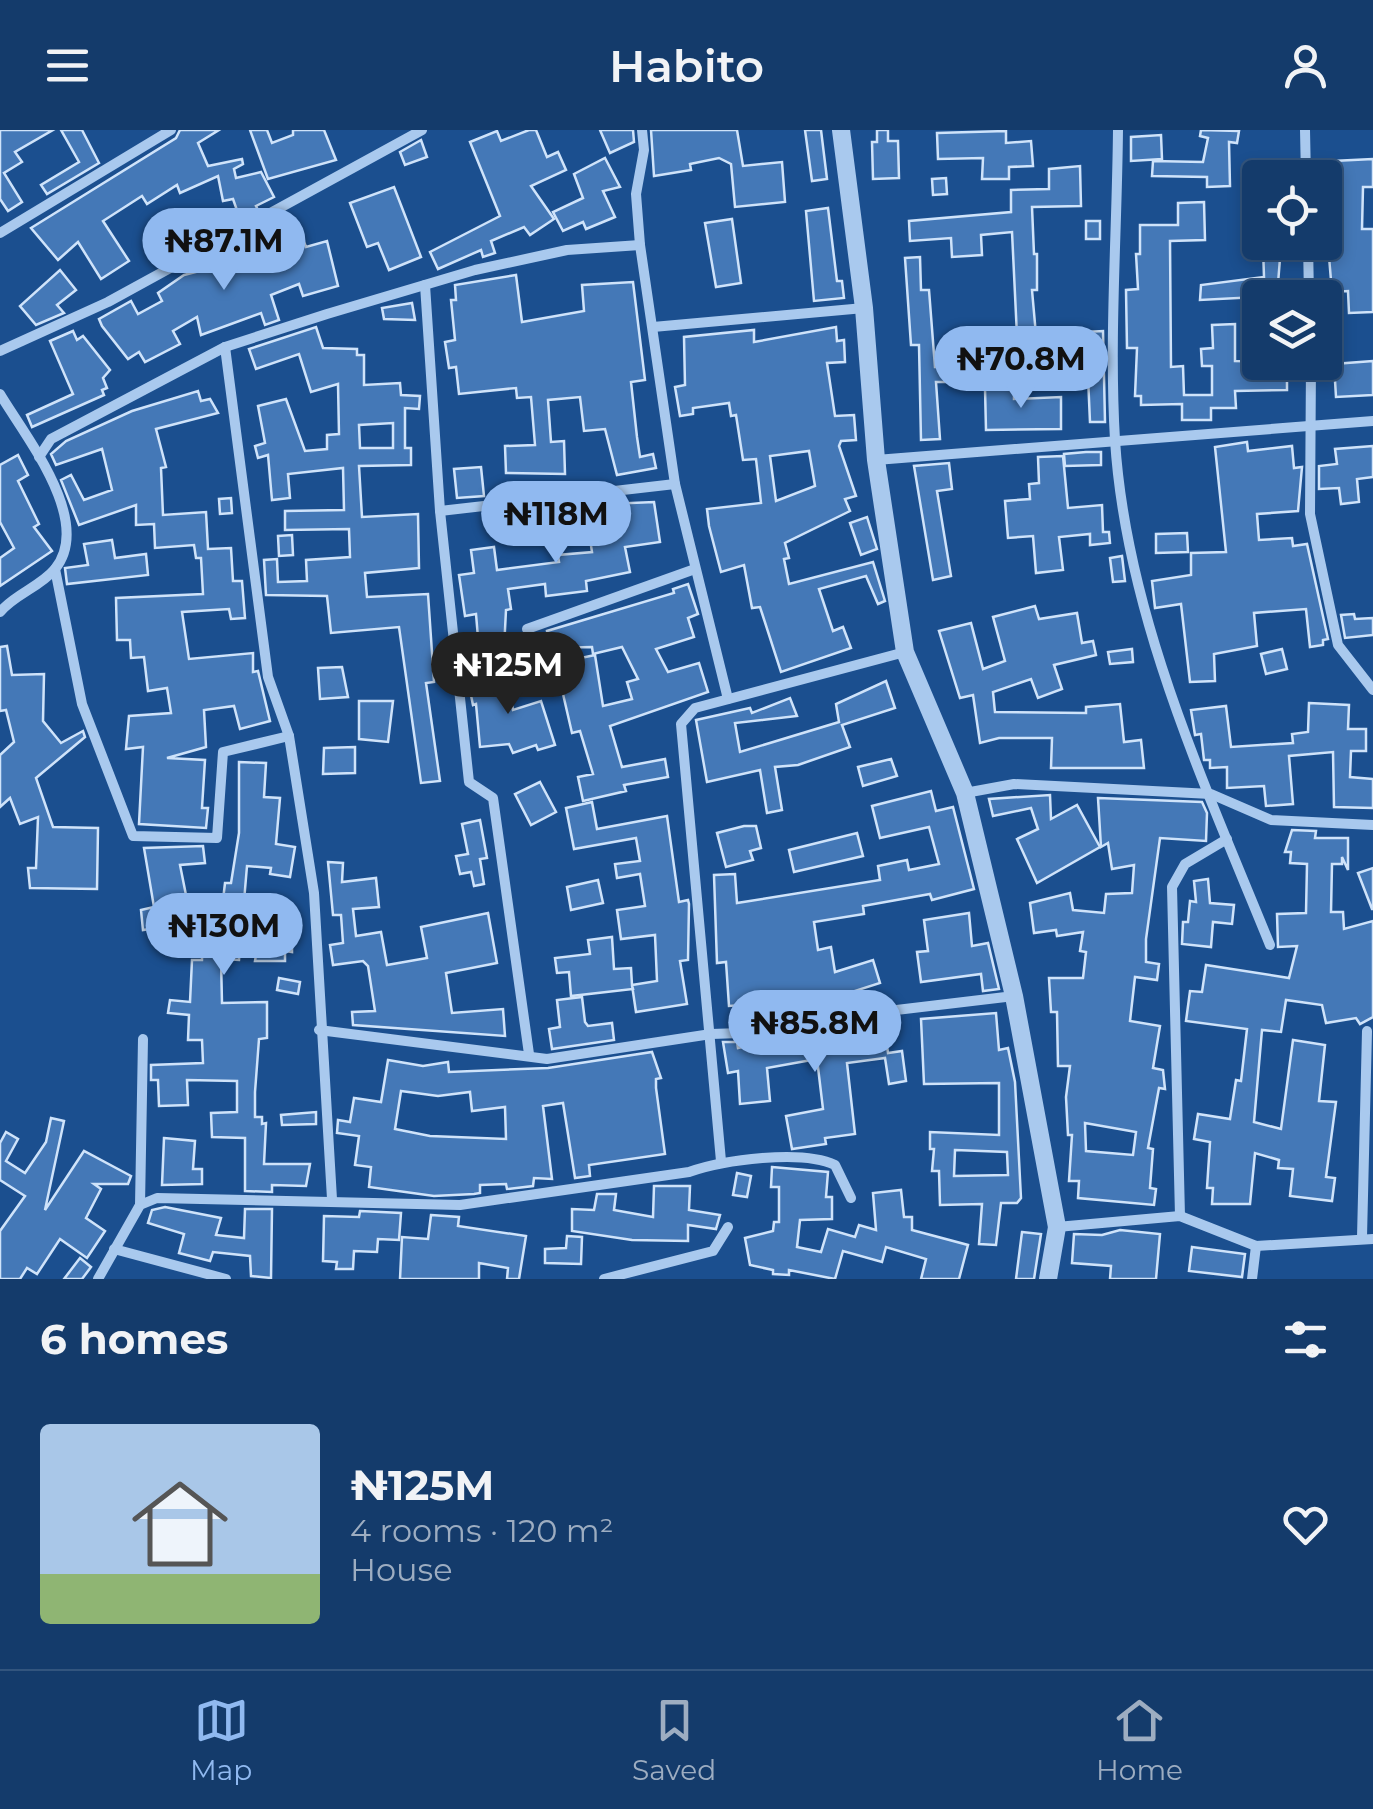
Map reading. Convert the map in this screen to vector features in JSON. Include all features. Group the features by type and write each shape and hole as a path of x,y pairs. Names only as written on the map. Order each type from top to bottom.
{"street":[{"path":"0,233 170,130"},
{"path":"0,351 108,302 422,130"},
{"path":"642,130 636,194 640,245 675,484 728,699"},
{"path":"841,130 864,308 876,460 905,652 965,792 1014,996 1057,1227 1048,1279"},
{"path":"1118,130 1115,440 1122,501 1148,624 1226,839 1270,945"},
{"path":"1305,130 1306,160"},
{"path":"39,458 51,439 225,348 425,286 568,250 640,245"},
{"path":"425,286 440,511 469,782 493,798 529,1054"},
{"path":"653,327 864,308"},
{"path":"225,348 268,677 289,736 314,893 319,1030 332,1199"},
{"path":"1311,380 1310,514 1338,644 1373,690"},
{"path":"0,394 60,498 67,525 67,550 56,568 2,608"},
{"path":"876,460 1373,421"},
{"path":"440,511 675,484"},
{"path":"56,568 82,704 133,836 217,838 223,752 289,736"},
{"path":"528,629 695,568"},
{"path":"721,1160 680,731 689,712 905,652"},
{"path":"965,792 1014,784 1211,794 1272,820 1373,825"},
{"path":"1180,1216 1172,888 1185,864 1226,839"},
{"path":"319,1030 547,1059 711,1034 796,1030 846,1016 1014,996"},
{"path":"1057,1227 1180,1216 1256,1246 1368,1238 1366,1032"},
{"path":"98,1279 140,1205 143,1039"},
{"path":"140,1205 182,1197 460,1205 690,1172 721,1160 826,1161 844,1177 851,1198"},
{"path":"604,1279 714,1251 728,1227"},
{"path":"1252,1279 1256,1246"},
{"path":"114,1249 226,1279"}],"building":[{"path":"0,130 53,130 15,152 22,162 4,173 22,202 8,211 0,199"},
{"path":"61,130 82,130 99,163 47,194 41,185 79,162"},
{"path":"180,130 219,130 198,143 208,166 242,159 243,164 234,169 236,178 261,172 274,197 256,206 258,210 239,216 233,199 223,201 218,176 180,193 177,185 147,204 142,196 103,221 129,261 101,279 78,242 58,260 31,228 176,138"},
{"path":"250,130 267,130 272,143 293,135 293,130 324,130 336,160 268,179"},
{"path":"536,130 547,157 558,152 566,170 531,186 554,219 530,235 524,227 491,241 495,253 483,257 481,250 438,269 430,252 500,216 470,142 497,131 501,141"},
{"path":"600,130 633,130 634,142 610,153"},
{"path":"651,130 737,130 743,166 782,162 785,202 735,207 731,164 719,158 690,164 691,170 654,176"},
{"path":"805,130 821,130 827,179 812,181"},
{"path":"877,130 888,130 888,141 898,141 899,178 873,179 872,142 877,142"},
{"path":"1201,130 1239,131 1237,143 1229,142 1230,186 1207,187 1207,177 1152,176 1153,161 1203,162 1208,138 1200,136"},
{"path":"1006,131 1006,143 1031,141 1033,166 1009,167 1009,179 982,179 983,158 938,159 937,133"},
{"path":"1161,135 1162,159 1131,161 1131,137"},
{"path":"421,140 427,157 405,165 400,152"},
{"path":"605,158 620,187 603,191 615,217 586,229 583,222 563,231 553,212 583,198 574,174"},
{"path":"1373,159 1373,187 1363,187 1362,229 1373,229 1373,312 1349,313 1348,291 1342,291 1342,280 1331,280 1329,260 1342,260 1342,161"},
{"path":"1080,166 1081,206 1032,207 1037,254 1037,290 1032,290 1036,335 1017,336 1012,232 981,235 982,255 952,257 951,238 910,241 909,221 1011,212 1011,190 1049,189 1049,169"},
{"path":"946,178 947,194 933,195 932,179"},
{"path":"394,187 421,257 389,270 378,243 367,247 350,203"},
{"path":"1204,202 1205,240 1170,241 1171,367 1183,366 1184,395 1212,395 1212,366 1202,366 1201,349 1213,348 1212,325 1235,324 1235,361 1242,361 1242,380 1287,380 1287,390 1235,391 1236,408 1211,408 1211,420 1182,420 1182,404 1141,405 1141,396 1135,396 1137,348 1127,348 1126,290 1138,289 1136,254 1140,254 1140,225 1178,225 1178,203"},
{"path":"828,208 837,281 842,281 844,298 814,301 806,211"},
{"path":"182,219 190,230 175,240 168,229"},
{"path":"732,219 741,283 716,287 705,223"},
{"path":"1086,221 1100,221 1100,239 1086,239"},
{"path":"272,224 276,236 299,228 306,247 327,241 338,286 303,296 299,284 271,295 279,320 265,325 261,313 201,335 197,317 173,331 180,344 145,362 139,352 128,359 102,326 99,319 131,301 138,314 162,301 158,293 184,275 204,270 202,265 262,246 256,231"},
{"path":"920,257 921,290 929,290 935,367 957,368 957,382 936,382 940,439 921,440 919,345 911,345 905,258"},
{"path":"1263,260 1280,260 1278,280 1242,280 1242,298 1200,300 1201,285 1264,277"},
{"path":"60,270 76,290 57,305 64,313 36,325 20,306"},
{"path":"516,275 522,322 584,311 582,285 633,282 645,380 631,382 637,437 640,457 653,454 656,468 617,475 605,429 584,431 580,397 548,400 551,442 564,441 565,474 506,473 505,446 535,445 531,397 517,398 516,388 459,394 456,367 449,368 445,342 455,340 451,300 456,300 455,285"},
{"path":"412,303 415,320 384,319 382,308"},
{"path":"316,327 323,348 357,349 357,355 364,355 364,385 400,383 401,395 420,396 419,409 405,408 405,448 411,448 411,465 359,466 362,517 418,514 419,568 365,573 367,597 428,594 434,682 426,683 440,781 421,783 399,627 331,633 327,596 266,595 264,560 277,559 278,582 307,581 306,560 350,557 349,529 285,530 285,511 344,510 343,468 288,474 290,498 272,500 268,455 258,458 255,446 265,443 258,406 286,399 305,451 327,449 327,435 339,434 338,384 311,392 299,354 256,369 249,349","holes":["393,423 393,448 360,448 359,425"]},
{"path":"836,327 837,341 844,340 845,362 827,363 835,416 854,415 856,440 841,441 839,446 856,496 845,499 850,511 785,543 789,558 784,559 789,584 873,562 885,601 878,604 866,576 819,589 833,631 843,627 851,648 781,672 760,607 752,608 744,565 721,572 707,509 761,503 756,459 743,460 736,415 731,416 729,403 693,408 693,414 680,416 675,387 685,385 684,337 754,330 754,342","holes":["809,451 815,486 776,501 770,456"]},
{"path":"73,331 77,340 83,336 110,370 103,378 107,388 102,390 104,395 32,427 27,415 73,394 50,341"},
{"path":"1103,331 1105,422 1090,422 1086,332"},
{"path":"1373,361 1373,395 1336,397 1335,380 1342,380 1342,363"},
{"path":"1014,387 1014,399 1061,397 1061,429 986,430 985,388"},
{"path":"198,391 201,401 210,399 218,413 156,429 166,467 161,468 163,515 206,512 208,549 231,548 233,581 242,581 245,618 231,619 229,609 182,612 189,659 253,653 253,672 258,671 270,721 240,729 234,706 204,710 206,747 167,758 205,760 202,808 208,808 206,828 139,824 143,747 126,749 129,716 171,713 167,688 148,691 144,657 131,658 130,640 117,640 116,598 203,594 201,558 196,558 194,545 155,548 154,524 136,525 136,505 79,525 61,480 71,475 84,500 112,490 102,449 56,465 51,454 66,441 132,411"},
{"path":"1247,442 1248,451 1292,446 1294,468 1302,467 1298,511 1257,514 1259,540 1292,538 1293,546 1307,544 1328,639 1323,640 1323,645 1310,647 1306,609 1254,613 1257,646 1214,654 1215,681 1190,682 1181,604 1155,608 1152,581 1191,575 1191,553 1226,552 1215,447"},
{"path":"1373,446 1373,477 1357,479 1359,502 1341,504 1339,488 1319,489 1319,466 1337,464 1335,449"},
{"path":"1101,452 1101,465 1065,466 1064,454"},
{"path":"18,455 28,475 18,481 39,524 34,527 52,551 0,586 0,558 14,548 0,522 0,465"},
{"path":"1063,456 1068,508 1102,505 1103,532 1109,532 1110,543 1090,545 1090,534 1059,537 1063,570 1036,573 1033,536 1008,538 1005,501 1030,499 1029,484 1039,483 1038,457"},
{"path":"949,463 952,489 937,491 951,576 933,580 914,466"},
{"path":"481,467 484,496 457,498 454,469"},
{"path":"231,498 232,513 220,514 219,499"},
{"path":"654,502 660,542 625,547 630,572 586,581 587,591 546,596 545,584 508,589 511,609 506,610 504,649 470,654 468,640 478,638 476,614 465,616 459,575 474,573 471,550 494,547 497,570 559,562 558,555 592,552 587,519 562,522 561,506"},
{"path":"867,517 877,549 861,555 850,523"},
{"path":"1187,533 1188,552 1156,553 1156,534"},
{"path":"292,535 293,555 279,556 278,536"},
{"path":"112,540 115,558 146,554 148,575 67,584 65,568 88,565 84,544"},
{"path":"1122,556 1125,581 1113,582 1110,558"},
{"path":"688,584 698,614 688,618 694,637 656,649 668,672 699,663 708,692 610,726 622,767 665,759 668,777 624,785 626,791 583,801 578,777 593,774 580,731 572,733 560,681 542,685 538,667 595,655 603,706 632,699 627,682 638,679 622,647 593,654 592,647 550,648 547,631 674,593 673,589"},
{"path":"1035,606 1039,619 1077,613 1082,643 1093,641 1096,655 1054,665 1062,689 1038,698 1031,679 993,692 995,712 1086,713 1086,707 1120,704 1124,742 1141,740 1144,768 1051,768 1052,738 999,738 980,743 973,695 960,698 939,631 971,623 983,669 1005,661 993,617"},
{"path":"1354,614 1355,619 1373,618 1373,635 1345,638 1341,615"},
{"path":"7,646 12,675 44,674 43,721 61,743 83,731 85,737 36,778 53,827 98,828 97,889 30,888 28,868 36,868 38,817 20,824 10,798 0,807 0,755 14,742 6,710 0,711 0,647"},
{"path":"1132,649 1133,662 1110,664 1108,652"},
{"path":"1282,649 1287,669 1266,674 1261,654"},
{"path":"342,667 348,697 320,699 318,668"},
{"path":"506,673 513,710 541,701 555,745 538,750 536,745 513,753 509,744 480,747 476,704 473,705 468,681"},
{"path":"886,681 895,708 842,725 850,747 798,765 775,767 782,810 767,813 760,770 707,782 696,720 750,708 752,713 790,698 797,716 735,723 740,752 839,722 836,704"},
{"path":"359,701 393,701 388,742 359,739"},
{"path":"1309,703 1349,705 1348,729 1366,729 1366,751 1351,751 1350,777 1373,779 1373,808 1334,807 1333,752 1289,756 1293,804 1266,806 1264,786 1227,788 1227,767 1210,768 1210,760 1204,760 1201,734 1195,735 1191,710 1226,706 1231,747 1293,743 1292,734 1308,732"},
{"path":"355,747 355,773 323,774 324,748"},
{"path":"891,759 897,776 863,786 858,767"},
{"path":"239,762 266,763 264,797 280,798 276,844 295,847 290,877 270,874 271,868 247,866 239,960 221,959 222,1003 267,1002 267,1038 259,1039 255,1092 255,1117 262,1117 262,1124 266,1123 264,1164 310,1164 306,1186 272,1185 272,1192 245,1191 245,1138 212,1137 211,1113 237,1112 237,1081 187,1080 188,1105 159,1106 158,1080 151,1080 151,1065 203,1063 202,1040 188,1040 189,1015 168,1013 170,1000 190,1002 192,960 202,960 203,921 143,930 141,910 154,907 144,848 203,846 205,863 180,865 188,905 223,900 225,883 231,883 239,833"},
{"path":"540,782 556,812 531,825 515,794"},
{"path":"931,791 936,811 953,807 974,889 932,900 930,894 863,906 864,914 814,922 818,950 831,947 835,972 873,960 880,983 836,997 838,1006 814,1014 810,1000 729,1006 726,962 717,963 714,875 735,874 737,903 880,880 878,866 907,860 909,870 939,864 929,827 880,838 872,806"},
{"path":"1050,795 1051,819 1077,805 1100,847 1037,883 1017,839 1038,829 1031,808 993,816 989,799"},
{"path":"1098,798 1202,802 1207,813 1206,841 1160,838 1146,939 1146,962 1159,964 1157,980 1135,977 1130,1021 1160,1026 1153,1068 1163,1070 1165,1089 1159,1088 1148,1148 1153,1149 1150,1188 1156,1189 1154,1205 1078,1198 1079,1181 1069,1181 1072,1135 1068,1135 1066,1097 1070,1066 1058,1066 1057,1012 1051,1012 1049,978 1083,978 1086,952 1080,951 1083,932 1057,936 1056,930 1034,933 1030,903 1070,893 1073,910 1104,913 1106,894 1132,893 1134,865 1112,869 1108,843 1101,847","holes":["1085,1123 1136,1132 1133,1155 1086,1151"]},
{"path":"592,802 597,829 667,816 679,902 688,900 689,904 688,960 680,961 687,1004 636,1012 633,989 571,996 569,972 557,973 555,958 590,954 588,940 612,937 614,969 631,968 632,985 657,981 655,935 621,939 617,910 645,906 640,874 617,878 615,864 640,861 636,838 574,849 566,808"},
{"path":"480,820 487,858 480,859 484,884 474,886 471,872 460,874 456,856 468,854 462,824"},
{"path":"756,826 761,848 750,851 753,860 726,867 717,833"},
{"path":"1292,830 1316,831 1315,838 1348,838 1348,870 1342,857 1342,864 1332,864 1331,912 1343,912 1344,929 1373,921 1373,1017 1360,1024 1356,1018 1326,1023 1322,1005 1286,1000 1281,1032 1262,1030 1254,1122 1281,1129 1293,1040 1325,1045 1319,1101 1336,1102 1326,1177 1335,1178 1332,1201 1290,1196 1293,1169 1278,1168 1279,1160 1255,1153 1250,1204 1212,1204 1213,1188 1207,1188 1210,1142 1194,1139 1198,1114 1230,1119 1236,1080 1241,1081 1247,1029 1186,1021 1190,991 1202,992 1206,965 1289,978 1297,946 1278,947 1277,914 1306,913 1307,864 1290,863 1291,852 1285,852"},
{"path":"857,833 863,856 794,872 789,850"},
{"path":"328,862 343,863 342,882 376,878 379,907 353,909 356,936 381,932 387,965 427,958 421,927 488,913 497,963 446,973 452,1013 503,1009 505,1036 353,1025 352,1012 375,1011 368,966 363,961 333,965 330,945 343,943 341,915 333,915"},
{"path":"1373,868 1373,909 1372,909 1358,873"},
{"path":"1208,879 1210,903 1234,905 1232,924 1213,922 1211,947 1182,944 1183,922 1188,922 1190,901 1196,902 1194,881"},
{"path":"598,880 603,903 571,910 567,887"},
{"path":"969,913 972,946 988,943 999,989 983,991 981,974 921,982 917,952 928,951 924,920"},
{"path":"261,925 286,926 285,935 292,935 292,952 285,951 285,961 255,961"},
{"path":"279,978 300,982 298,994 277,990"},
{"path":"582,997 585,1022 588,1026 612,1023 614,1040 552,1049 549,1029 560,1027 557,1000"},
{"path":"996,1013 999,1050 1008,1048 1015,1082 1021,1198 1017,1203 1001,1203 996,1245 979,1244 982,1204 940,1205 939,1171 932,1171 934,1149 930,1149 930,1132 999,1135 999,1083 924,1084 921,1019","holes":["955,1150 1007,1152 1008,1175 954,1176"]},
{"path":"883,1020 888,1053 902,1051 906,1081 889,1084 885,1058 847,1063 855,1134 825,1138 826,1144 792,1149 786,1116 823,1109 817,1059 767,1068 770,1101 740,1104 738,1071 728,1073 723,1042 737,1042 738,1048"},
{"path":"652,1052 661,1078 656,1079 656,1088 665,1154 589,1165 590,1176 575,1178 563,1103 543,1106 552,1179 534,1178 533,1186 507,1189 506,1184 480,1185 480,1193 434,1196 369,1187 371,1167 355,1165 359,1136 337,1133 338,1120 350,1122 354,1098 381,1102 388,1060 423,1066 448,1062 449,1072 548,1068","holes":["401,1091 438,1096 470,1092 472,1111 505,1107 506,1139 430,1136 395,1129"]},
{"path":"316,1112 316,1124 282,1125 281,1115"},
{"path":"51,1118 64,1121 45,1210 84,1151 131,1176 128,1184 94,1184 101,1189 86,1218 105,1231 87,1258 60,1239 37,1274 27,1268 20,1279 0,1279 0,1231 25,1196 0,1180 0,1143 6,1132 18,1139 6,1161 25,1173 46,1142"},
{"path":"164,1138 195,1141 193,1169 202,1169 202,1184 162,1185"},
{"path":"772,1167 828,1172 826,1197 832,1197 832,1219 800,1220 797,1247 821,1252 828,1229 855,1237 859,1225 876,1230 873,1193 901,1190 904,1217 912,1217 912,1230 968,1245 959,1279 921,1279 926,1259 886,1247 882,1262 843,1251 835,1279 789,1270 789,1275 773,1274 773,1270 750,1265 745,1238 773,1231 774,1222 779,1222 779,1187 771,1187"},
{"path":"737,1173 751,1176 747,1197 733,1195"},
{"path":"654,1186 690,1186 689,1210 720,1215 716,1229 688,1225 688,1241 632,1240 572,1231 572,1209 594,1210 597,1194 616,1194 614,1210 653,1217"},
{"path":"165,1207 221,1218 216,1235 244,1238 245,1209 272,1209 271,1278 251,1276 250,1256 213,1252 210,1261 179,1253 184,1234 148,1223 152,1210"},
{"path":"360,1211 401,1213 399,1240 378,1239 377,1252 354,1251 353,1269 336,1269 337,1262 323,1261 324,1216 359,1217"},
{"path":"431,1215 459,1217 458,1226 526,1236 519,1279 507,1279 508,1268 479,1263 479,1279 400,1279 402,1237 428,1239"},
{"path":"1120,1230 1160,1234 1156,1279 1110,1279 1111,1266 1072,1263 1074,1234 1102,1235"},
{"path":"1022,1232 1041,1234 1034,1279 1016,1279"},
{"path":"567,1236 582,1237 581,1264 545,1263 545,1249 566,1248"},
{"path":"1192,1247 1245,1254 1242,1277 1189,1271"},
{"path":"80,1258 91,1267 82,1279 64,1279"}]}
